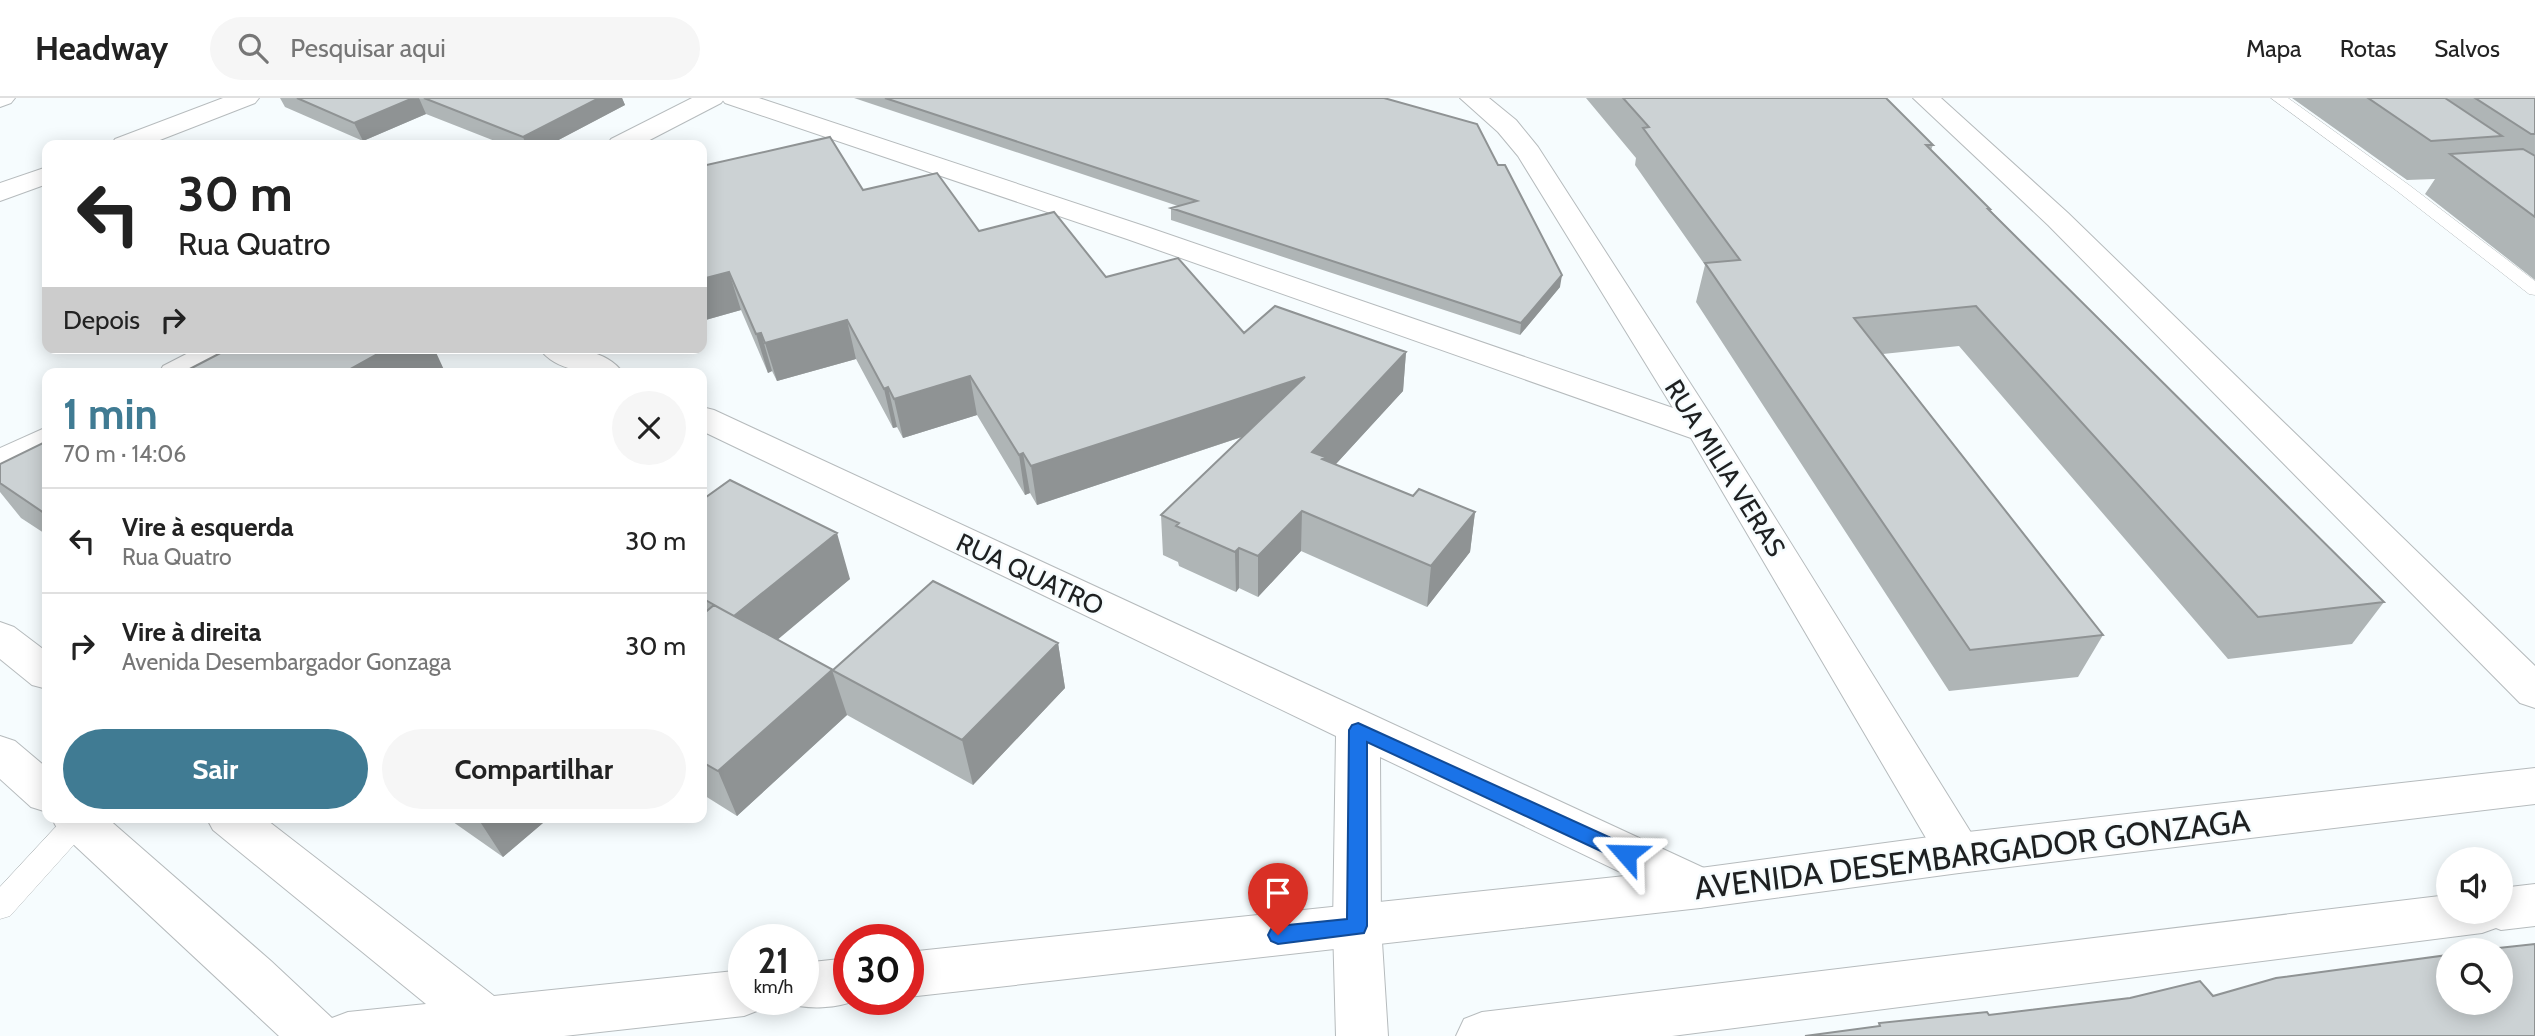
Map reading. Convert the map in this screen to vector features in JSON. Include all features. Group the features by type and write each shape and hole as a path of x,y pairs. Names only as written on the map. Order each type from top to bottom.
{"street":[{"path":"137,140 246,98"},
{"path":"630,140 712,98"},
{"path":"734,98 1151,238 1704,431"},
{"name":"RUA MILIA VERAS","path":"1473,98 1507,125 1529,153 1704,431 1959,853"},
{"path":"1926,98 2058,219 2535,692"},
{"path":"0,193 42,177"},
{"path":"185,368 211,354"},
{"path":"567,354 597,368"},
{"name":"RUA QUATRO","path":"707,420 1358,730 1700,888"},
{"path":"0,462 42,441"},
{"path":"0,637 42,670"},
{"path":"1358,730 1357,926 1362,1036"},
{"path":"0,753 42,789"},
{"name":"AVENIDA DESEMBARGADOR GONZAGA","path":"924,973 1700,888 1959,853 2535,786"},
{"path":"80,823 253,977 314,1036"},
{"path":"237,823 485,1020"},
{"path":"2513,908 2535,905"},
{"path":"1482,1036 1666,1025 2436,918"},
{"path":"348,1036 728,995"}],"lane":[{"path":"2278,98 2403,188 2535,290"},
{"path":"2403,188 2431,186"},
{"path":"0,907 59,823"}],"building":[{"path":"297,98 413,98 354,123"},
{"path":"424,98 599,98 523,137"},
{"path":"885,98 1384,98 1477,124 1498,165 1505,165 1562,275 1521,323 1171,208 1197,201"},
{"path":"1623,98 1886,98 1933,145 1926,145 1988,209 2384,602 2258,617 1976,306 1854,318 2103,635 1970,650 1705,263 1740,260 1643,128 1649,127"},
{"path":"2368,98 2445,98 2502,136 2431,141"},
{"path":"2475,98 2535,98 2535,134 2531,134"},
{"path":"830,137 863,190 937,173 979,231 1054,212 1106,277 1178,258 1244,333 1275,306 1406,352 1312,452 1325,457 1322,459 1413,496 1419,489 1475,512 1431,566 1302,511 1258,556 1239,548 1235,552 1176,526 1179,523 1161,515 1305,377 1031,466 1023,453 1019,455 970,376 894,399 888,387 884,389 847,320 765,343 761,333 756,334 729,272 707,278 707,165"},
{"path":"2523,149 2535,156 2535,217 2450,154"},
{"path":"218,354 377,354 352,368 192,368"},
{"path":"42,443 42,512 0,483 0,464"},
{"path":"730,480 837,533 734,616 707,601 707,496"},
{"path":"933,581 1058,643 962,740 832,670 718,771 707,765 707,611 714,605 833,670"},
{"path":"2535,944 2535,1036 1805,1036 1880,1026 1879,1023 1987,1012 1989,1015 2130,998 2200,981 2213,996 2276,978 2436,957 2436,1015 2513,1015 2513,946"}],"route":[{"path":"1278,935 1357,926 1358,730 1626,854"}]}
